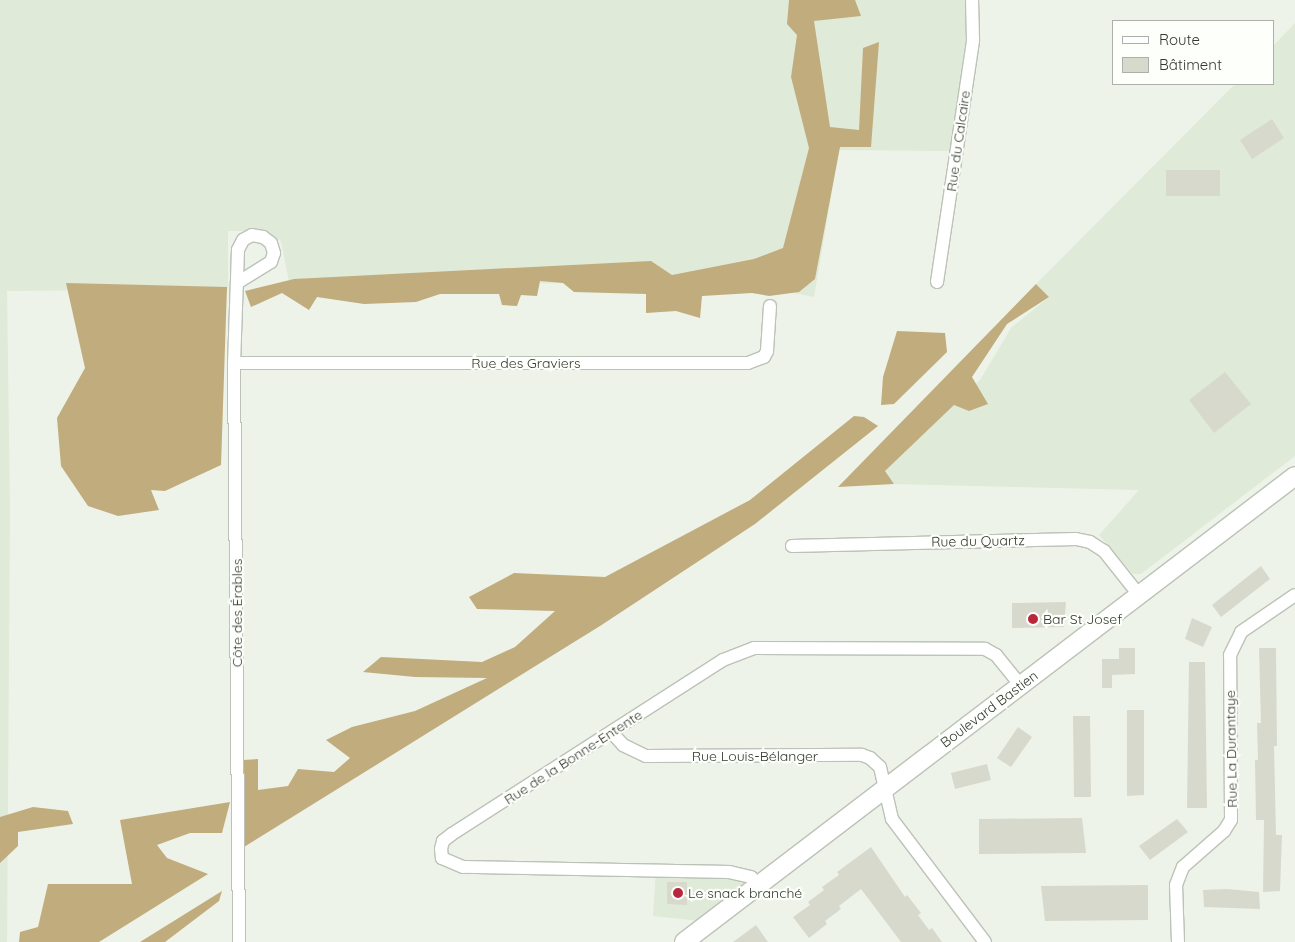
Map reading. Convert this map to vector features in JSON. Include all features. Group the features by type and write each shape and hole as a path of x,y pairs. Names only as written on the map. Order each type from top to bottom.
{"main road":[{"name":"Boulevard Bastien","path":"684,942 1295,476"}],"street":[{"name":"Rue du Calcaire","path":"937,282 973,40 972,0"},
{"name":"Côte des Érables","path":"237,283 234,363 240,942"},
{"name":"Rue des Graviers","path":"234,363 748,362 764,357 767,351 770,306"},
{"name":"Rue du Quartz","path":"792,546 1076,539 1090,542 1104,550 1139,596"},
{"name":"Rue La Durantaye","path":"1178,942 1176,885 1183,867 1224,831 1231,820 1230,656 1241,632 1295,595"},
{"name":"Rue de la Bonne-Entente","path":"756,886 751,878 730,872 462,866 442,858 444,841 452,834 723,660 754,648 985,649 996,655 1020,685"},
{"name":"Rue Louis-Bélanger","path":"612,733 622,745 646,756 862,755 880,767 892,819 985,942"}],"shaded area":[{"path":"0,0 965,0 966,40 950,151 839,150 814,297 740,282 303,285 289,282 281,241 259,231 228,231 228,289 7,291 10,510 7,942 0,942"},
{"path":"789,0 855,0 861,16 814,21 830,127 859,130 863,48 879,42 871,147 840,147 815,279 799,292 769,296 752,293 702,296 700,318 676,311 646,313 646,294 574,292 563,283 540,281 537,296 521,295 517,306 502,305 499,294 440,294 416,302 364,304 317,297 309,310 282,293 251,307 245,291 294,279 651,261 672,275 754,259 783,248 809,148 791,77 797,35 787,24"},
{"path":"1295,23 1295,456 1141,574 1133,574 1099,535 1139,490 894,484 885,471 980,380 1011,328 1049,297 1036,284 1234,85 1275,85 1275,44"},
{"path":"66,283 227,287 221,465 165,491 151,490 159,510 118,516 88,506 61,466 57,418 85,368"},
{"path":"1036,284 1049,297 1007,324 972,377 988,404 969,411 954,405 885,471 894,484 838,487"},
{"path":"897,331 945,333 947,352 894,404 881,405 883,377"},
{"path":"854,416 864,417 878,426 755,524 600,626 244,847 243,760 258,759 258,790 288,786 298,769 334,772 350,758 326,740 352,727 415,711 487,678 415,677 363,672 381,657 482,662 515,647 555,611 477,609 469,597 514,573 605,577 750,500"},
{"path":"230,802 222,833 190,833 157,845 167,858 208,874 99,942 19,942 20,932 38,927 48,884 132,884 120,820"},
{"path":"33,807 68,811 73,824 18,832 18,846 0,863 0,817"},
{"path":"656,870 730,872 756,886 710,922 653,916"},
{"path":"222,891 219,901 165,942 140,942"}],"building":[{"path":"1272,119 1284,138 1252,159 1240,140"},
{"path":"1166,170 1220,170 1220,196 1166,196"},
{"path":"1225,372 1251,404 1214,433 1189,400"},
{"path":"1261,566 1270,579 1221,617 1212,605"},
{"path":"1066,602 1064,627 1012,628 1012,603"},
{"path":"1192,618 1212,627 1203,647 1185,639"},
{"path":"1119,648 1135,648 1135,674 1112,675 1112,688 1102,688 1102,659 1119,659"},
{"path":"1259,648 1276,648 1277,746 1274,746 1276,835 1282,835 1280,891 1263,892 1264,820 1256,820 1255,760 1258,760 1257,723 1261,723"},
{"path":"1189,662 1205,662 1207,808 1187,808"},
{"path":"1127,710 1144,710 1144,795 1127,796"},
{"path":"1073,716 1090,716 1091,797 1074,797"},
{"path":"1018,727 1032,737 1011,767 997,758"},
{"path":"987,764 991,780 955,789 951,773"},
{"path":"1082,818 1086,853 979,854 979,819"},
{"path":"1177,819 1188,832 1150,860 1139,846"},
{"path":"871,847 905,897 907,895 921,913 918,915 929,930 932,928 942,942 901,942 861,889 839,906 841,909 825,921 827,924 809,938 793,917 810,905 808,902 824,890 822,887 839,875 837,872"},
{"path":"667,882 687,882 687,905 667,904"},
{"path":"1148,885 1148,920 1045,921 1041,886"},
{"path":"1227,889 1259,892 1260,909 1204,907 1203,890"},
{"path":"756,925 768,942 733,942"}],"place":[{"name":"Bar St Josef","path":"1033,619"},
{"name":"Le snack branché","path":"678,893"}]}
